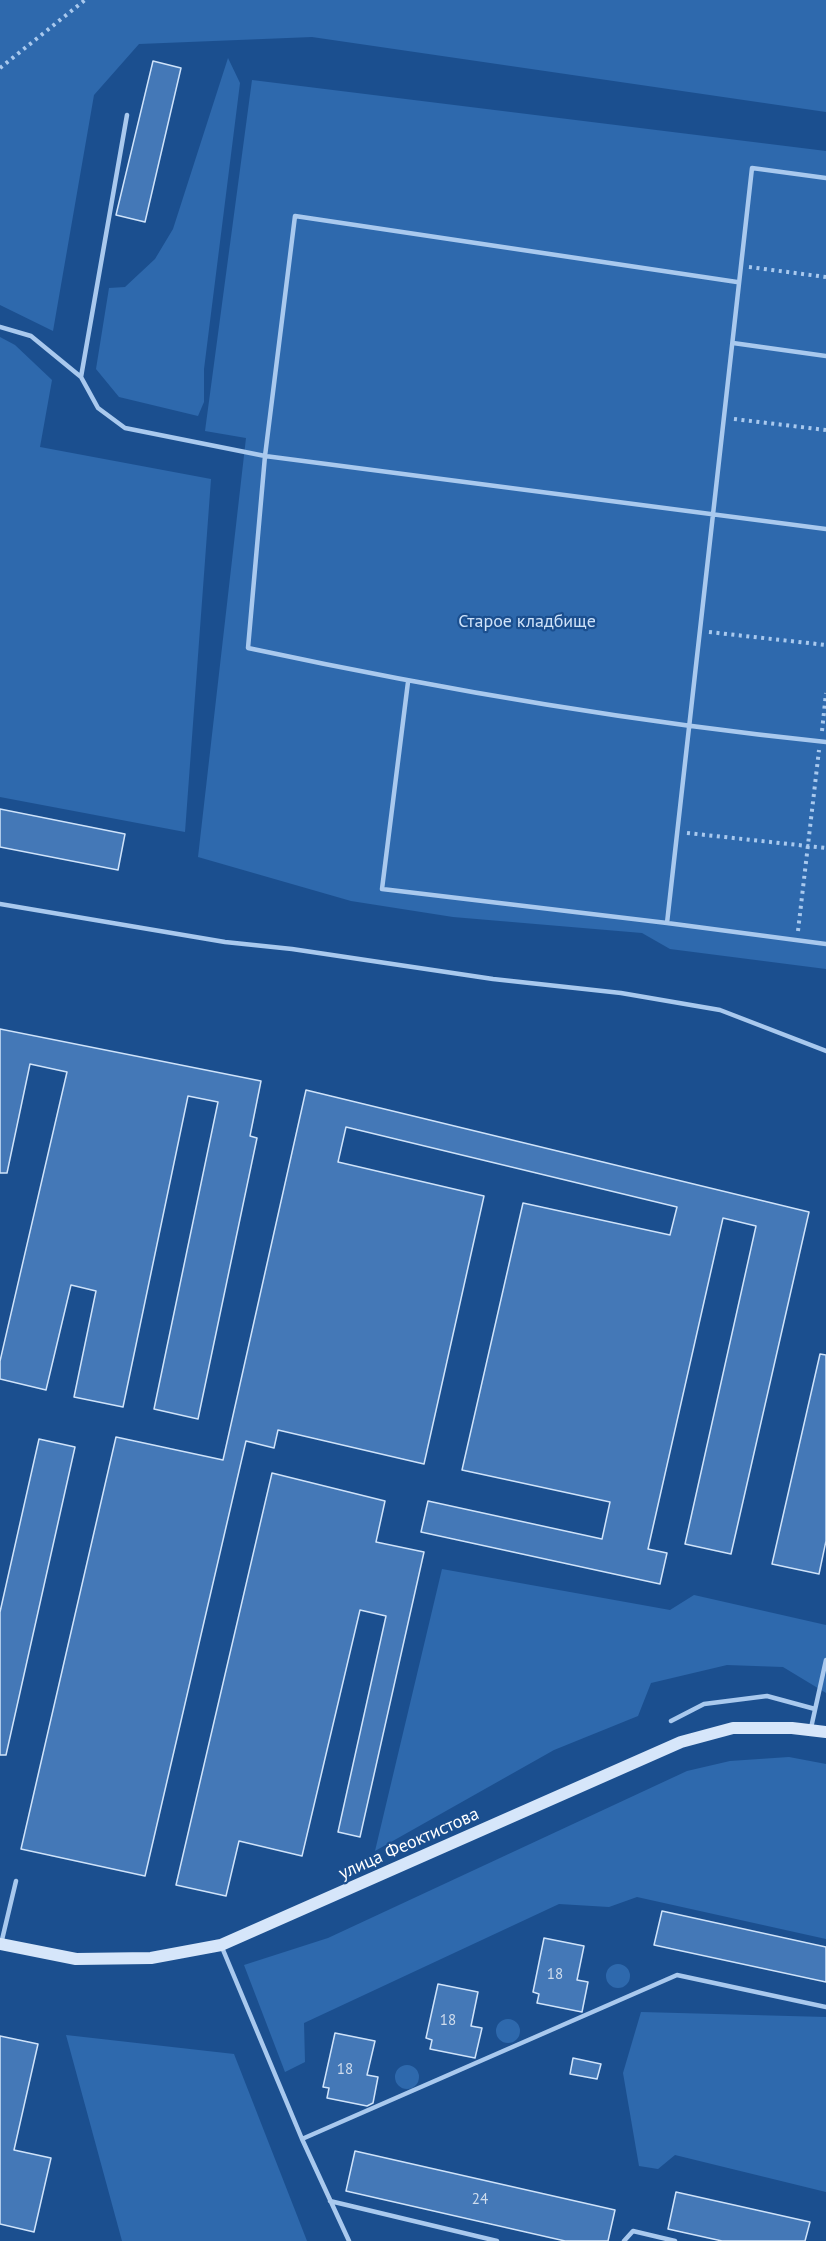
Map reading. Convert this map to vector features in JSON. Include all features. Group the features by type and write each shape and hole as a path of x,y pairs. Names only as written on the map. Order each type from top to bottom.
{"street":[{"name":"улица Феоктистова","path":"1,1944 76,1959 151,1958 221,1946 681,1742 733,1728 826,1732"}],"lane":[{"path":"81,377 127,115"},
{"path":"667,923 733,343 737,282 741,266 752,168 826,178"},
{"path":"737,282 295,216 265,456 248,648 408,682 689,727 823,742"},
{"path":"0,327 31,336 81,377 98,408 125,428 265,456 826,529"},
{"path":"733,343 826,356"},
{"path":"408,682 382,889 826,944"},
{"path":"0,904 225,942 292,949 494,979 621,993 720,1010 826,1051"},
{"path":"810,1730 826,1660"},
{"path":"671,1721 704,1704 767,1696 815,1709"},
{"path":"1,1944 16,1881"},
{"path":"221,1946 302,2139 349,2241"},
{"path":"302,2139 677,1975 826,2007"},
{"path":"330,2201 497,2241"},
{"path":"624,2241 633,2231 675,2241"}],"path":[{"path":"0,68 86,0"},
{"path":"741,266 826,277"},
{"path":"724,417 826,430"},
{"path":"700,630 826,645"},
{"path":"797,940 823,742 826,693"},
{"path":"677,831 826,848"}],"green space":[{"path":"0,0 826,0 826,112 312,37 139,44 94,95 53,331 0,305"},
{"path":"228,58 240,83 204,369 204,402 198,416 119,397 96,369 109,288 125,287 155,259 173,229"},
{"name":"Старое кладбище","path":"252,80 826,151 826,969 670,949 642,933 453,917 351,901 198,857 246,438 205,431"},
{"path":"0,337 15,345 52,380 40,447 211,479 185,832 0,797"},
{"path":"442,1569 670,1610 694,1595 826,1625 826,1693 783,1667 727,1665 651,1683 638,1716 554,1750 375,1851"},
{"path":"789,1757 826,1764 826,1939 637,1897 609,1907 559,1904 304,2023 305,2062 285,2072 244,1965 328,1938 687,1771 730,1761"},
{"path":"618,1964 626,1968 630,1976 626,1984 618,1988 610,1984 606,1976 610,1968"},
{"path":"641,2012 826,2017 826,2192 675,2155 658,2169 639,2166 623,2073"},
{"path":"508,2019 516,2023 520,2031 516,2039 508,2043 500,2039 496,2031 500,2023"},
{"path":"66,2035 234,2054 307,2241 122,2241"},
{"path":"407,2065 415,2069 419,2077 415,2085 407,2089 399,2085 395,2077 399,2069"}],"building":[{"path":"153,61 181,68 145,222 116,215"},
{"path":"0,809 125,834 118,870 0,847"},
{"path":"0,1029 261,1081 250,1136 257,1138 198,1419 154,1409 218,1102 188,1096 123,1407 74,1397 96,1291 71,1285 46,1390 0,1379 0,1361 67,1072 30,1064 7,1173 0,1173"},
{"path":"306,1090 809,1212 731,1554 685,1544 756,1226 723,1218 648,1549 667,1553 660,1584 421,1532 428,1501 602,1539 610,1502 462,1470 523,1203 670,1235 677,1207 346,1127 338,1162 484,1196 424,1464 278,1430 274,1448 246,1441 145,1876 21,1849 116,1437 223,1460"},
{"path":"820,1354 826,1355 826,1541 819,1574 772,1564"},
{"path":"39,1439 75,1447 6,1755 0,1755 0,1612"},
{"path":"272,1473 385,1501 376,1542 424,1552 360,1837 338,1832 386,1616 360,1610 302,1856 239,1841 226,1896 176,1885"},
{"path":"662,1911 826,1947 826,1982 654,1945"},
{"path":"544,1938 584,1946 577,1980 588,1982 582,2012 537,2003 539,1994 533,1992"},
{"path":"438,1984 478,1992 471,2026 482,2028 475,2058 430,2049 432,2040 426,2038"},
{"path":"335,2033 375,2041 367,2075 378,2077 373,2103 367,2106 327,2098 329,2088 323,2087"},
{"path":"0,2036 38,2044 14,2150 51,2158 34,2232 0,2224"},
{"path":"573,2058 601,2064 597,2079 570,2074"},
{"path":"355,2151 615,2210 608,2241 565,2241 346,2191"},
{"path":"676,2192 810,2222 805,2241 722,2241 668,2229"}]}
